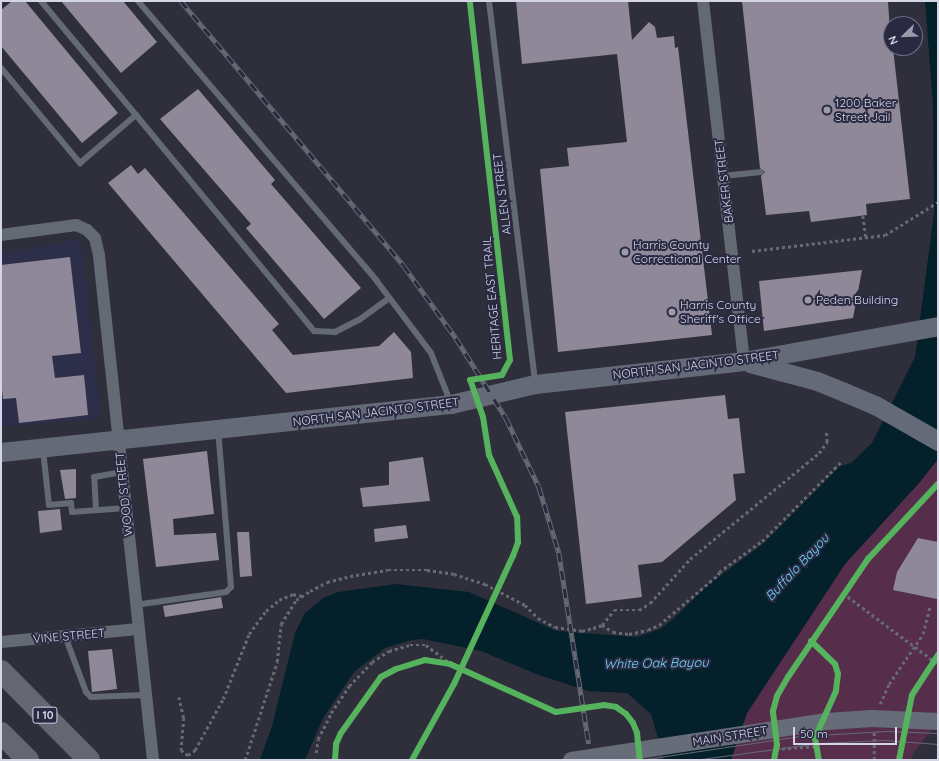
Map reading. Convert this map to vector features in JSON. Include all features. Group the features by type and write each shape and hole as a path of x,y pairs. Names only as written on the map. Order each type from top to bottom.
{"highway":[{"name":"I 10","path":"1,671 89,760"},
{"path":"1,733 28,760"}],"main road":[{"name":"NORTH SAN JACINTO STREET","path":"1,452 451,404 535,384 744,361 938,326"},
{"path":"744,361 817,380 875,405 938,441"},
{"name":"MAIN STREET","path":"571,760 826,721 871,718 938,721"}],"street":[{"name":"BAKER STREET","path":"703,1 744,361"},
{"name":"WOOD STREET","path":"1,235 76,224 87,230 95,238 99,256 135,605 153,760"},
{"name":"VINE STREET","path":"2,642 138,629"}],"lane":[{"path":"41,1 314,331 335,332 359,320 389,298"},
{"path":"138,1 389,298 431,353 451,404"},
{"name":"ALLEN STREET","path":"489,1 535,384"},
{"path":"1,68 80,163 136,115"},
{"path":"723,176 761,172"},
{"path":"135,605 226,592 231,587 218,430"},
{"path":"42,447 49,505 71,503 72,512 126,508"},
{"path":"96,510 94,477 122,472"},
{"path":"64,636 86,692 91,697 145,695"}],"path":[{"path":"752,251 885,235 938,202"},
{"path":"863,216 866,238"},
{"path":"245,760 277,662 281,624 296,600 302,596 327,582 356,575 388,570 427,570 454,574 485,584 525,605 538,618 555,627 582,631 602,625 614,610 639,610 650,603 690,559 819,453 827,442 826,431"},
{"path":"602,625 612,632 629,634 648,630 659,625 718,575 719,572 762,541 842,462"},
{"path":"493,598 500,584"},
{"path":"839,599 847,587"},
{"path":"843,593 936,662"},
{"path":"179,697 184,718 181,750 188,755 195,750 223,699 249,634 266,611 279,600 293,594 302,596"},
{"path":"878,707 889,684 916,646 926,627 930,606"},
{"path":"316,753 318,739 331,713 349,686 372,662 389,651 410,645 426,645 457,667"},
{"path":"927,668 936,662 938,655"},
{"path":"434,661 457,667"},
{"path":"874,760 875,726"},
{"path":"774,759 776,738"},
{"path":"815,738 815,746 818,754"},
{"path":"776,749 815,746"}],"shaded area":[{"path":"81,239 101,418 1,427 1,254"},
{"path":"938,459 938,721 912,755 911,760 731,760 747,713 845,564 920,482"}],"water":[{"path":"925,1 938,1 938,459 920,482 845,564 747,713 731,760 664,760 651,714 627,693 588,691 536,674 481,651 423,639 411,640 385,648 354,672 323,718 305,760 260,760 272,726 295,633 305,613 323,598 338,592 396,584 469,592 557,631 637,637 660,629 672,620 708,585 764,543 840,466 851,463 872,443 915,357 934,213 933,106"}],"building":[{"path":"12,1 25,1 118,113 82,143 1,46 1,10"},
{"path":"61,1 123,1 157,42 121,73"},
{"name":"Harris County Correctional Center","path":"516,1 628,1 632,40 649,22 655,27 657,38 674,36 675,48 678,47 712,335 558,352 540,169 569,166 567,148 627,142 617,54 522,64"},
{"name":"1200 Baker Street Jail","path":"742,1 888,1 889,16 883,16 883,56 894,56 910,199 866,204 867,215 811,222 809,211 766,215 761,176 765,172 760,168"},
{"path":"198,89 275,180 271,184 361,288 324,319 246,228 251,224 160,119"},
{"path":"131,165 138,174 145,168 279,324 272,330 293,355 379,346 394,332 411,352 413,378 286,393 108,183"},
{"path":"70,257 81,353 52,356 55,378 84,375 88,415 19,423 16,398 3,399 1,381 1,265"},
{"name":"Peden Building","path":"862,270 853,318 764,331 759,281"},
{"path":"725,395 728,419 739,418 745,473 733,474 736,500 662,562 638,565 642,597 586,604 565,412"},
{"path":"207,451 214,514 173,519 174,535 216,533 219,560 156,567 143,459"},
{"path":"423,457 430,501 363,507 360,488 389,485 389,462"},
{"path":"76,469 76,498 65,499 60,470"},
{"path":"60,509 62,530 40,533 38,511"},
{"path":"406,525 408,538 375,542 374,529"},
{"path":"237,532 249,532 252,576 240,577"},
{"path":"918,538 938,542 937,599 893,590 897,572"},
{"path":"221,597 223,608 165,617 163,606"},
{"path":"112,649 117,689 92,692 88,651"}],"tram line":[{"path":"639,760 800,736 887,731 938,733"},
{"path":"694,760 819,743 884,740 938,744"}],"railway":[{"path":"181,1 404,266 456,338 506,418 539,487 559,553 589,744"}],"cycle path":[{"name":"HERITAGE EAST TRAIL","path":"412,760 454,684 518,542 517,517 489,455 483,417 470,380 502,375 510,360 470,1"},
{"path":"774,760 777,745 773,711 777,696 788,677 868,559 938,484"},
{"path":"811,641 835,664 838,674 836,691 815,738 819,760"},
{"path":"899,760 912,695 938,655"},
{"path":"335,760 336,744 341,733 381,677 396,669 425,660 450,664 556,712 604,705 616,707 626,714 633,723 637,733 640,760"}],"place":[{"name":"1200 Baker Street Jail","path":"827,110"},
{"name":"Harris County Correctional Center","path":"625,252"},
{"name":"Peden Building","path":"808,300"},
{"name":"Harris County Sheriff's Office","path":"672,312"}],"water label":[{"name":"Buffalo Bayou","path":"797,567"},
{"name":"White Oak Bayou","path":"656,663"}]}
